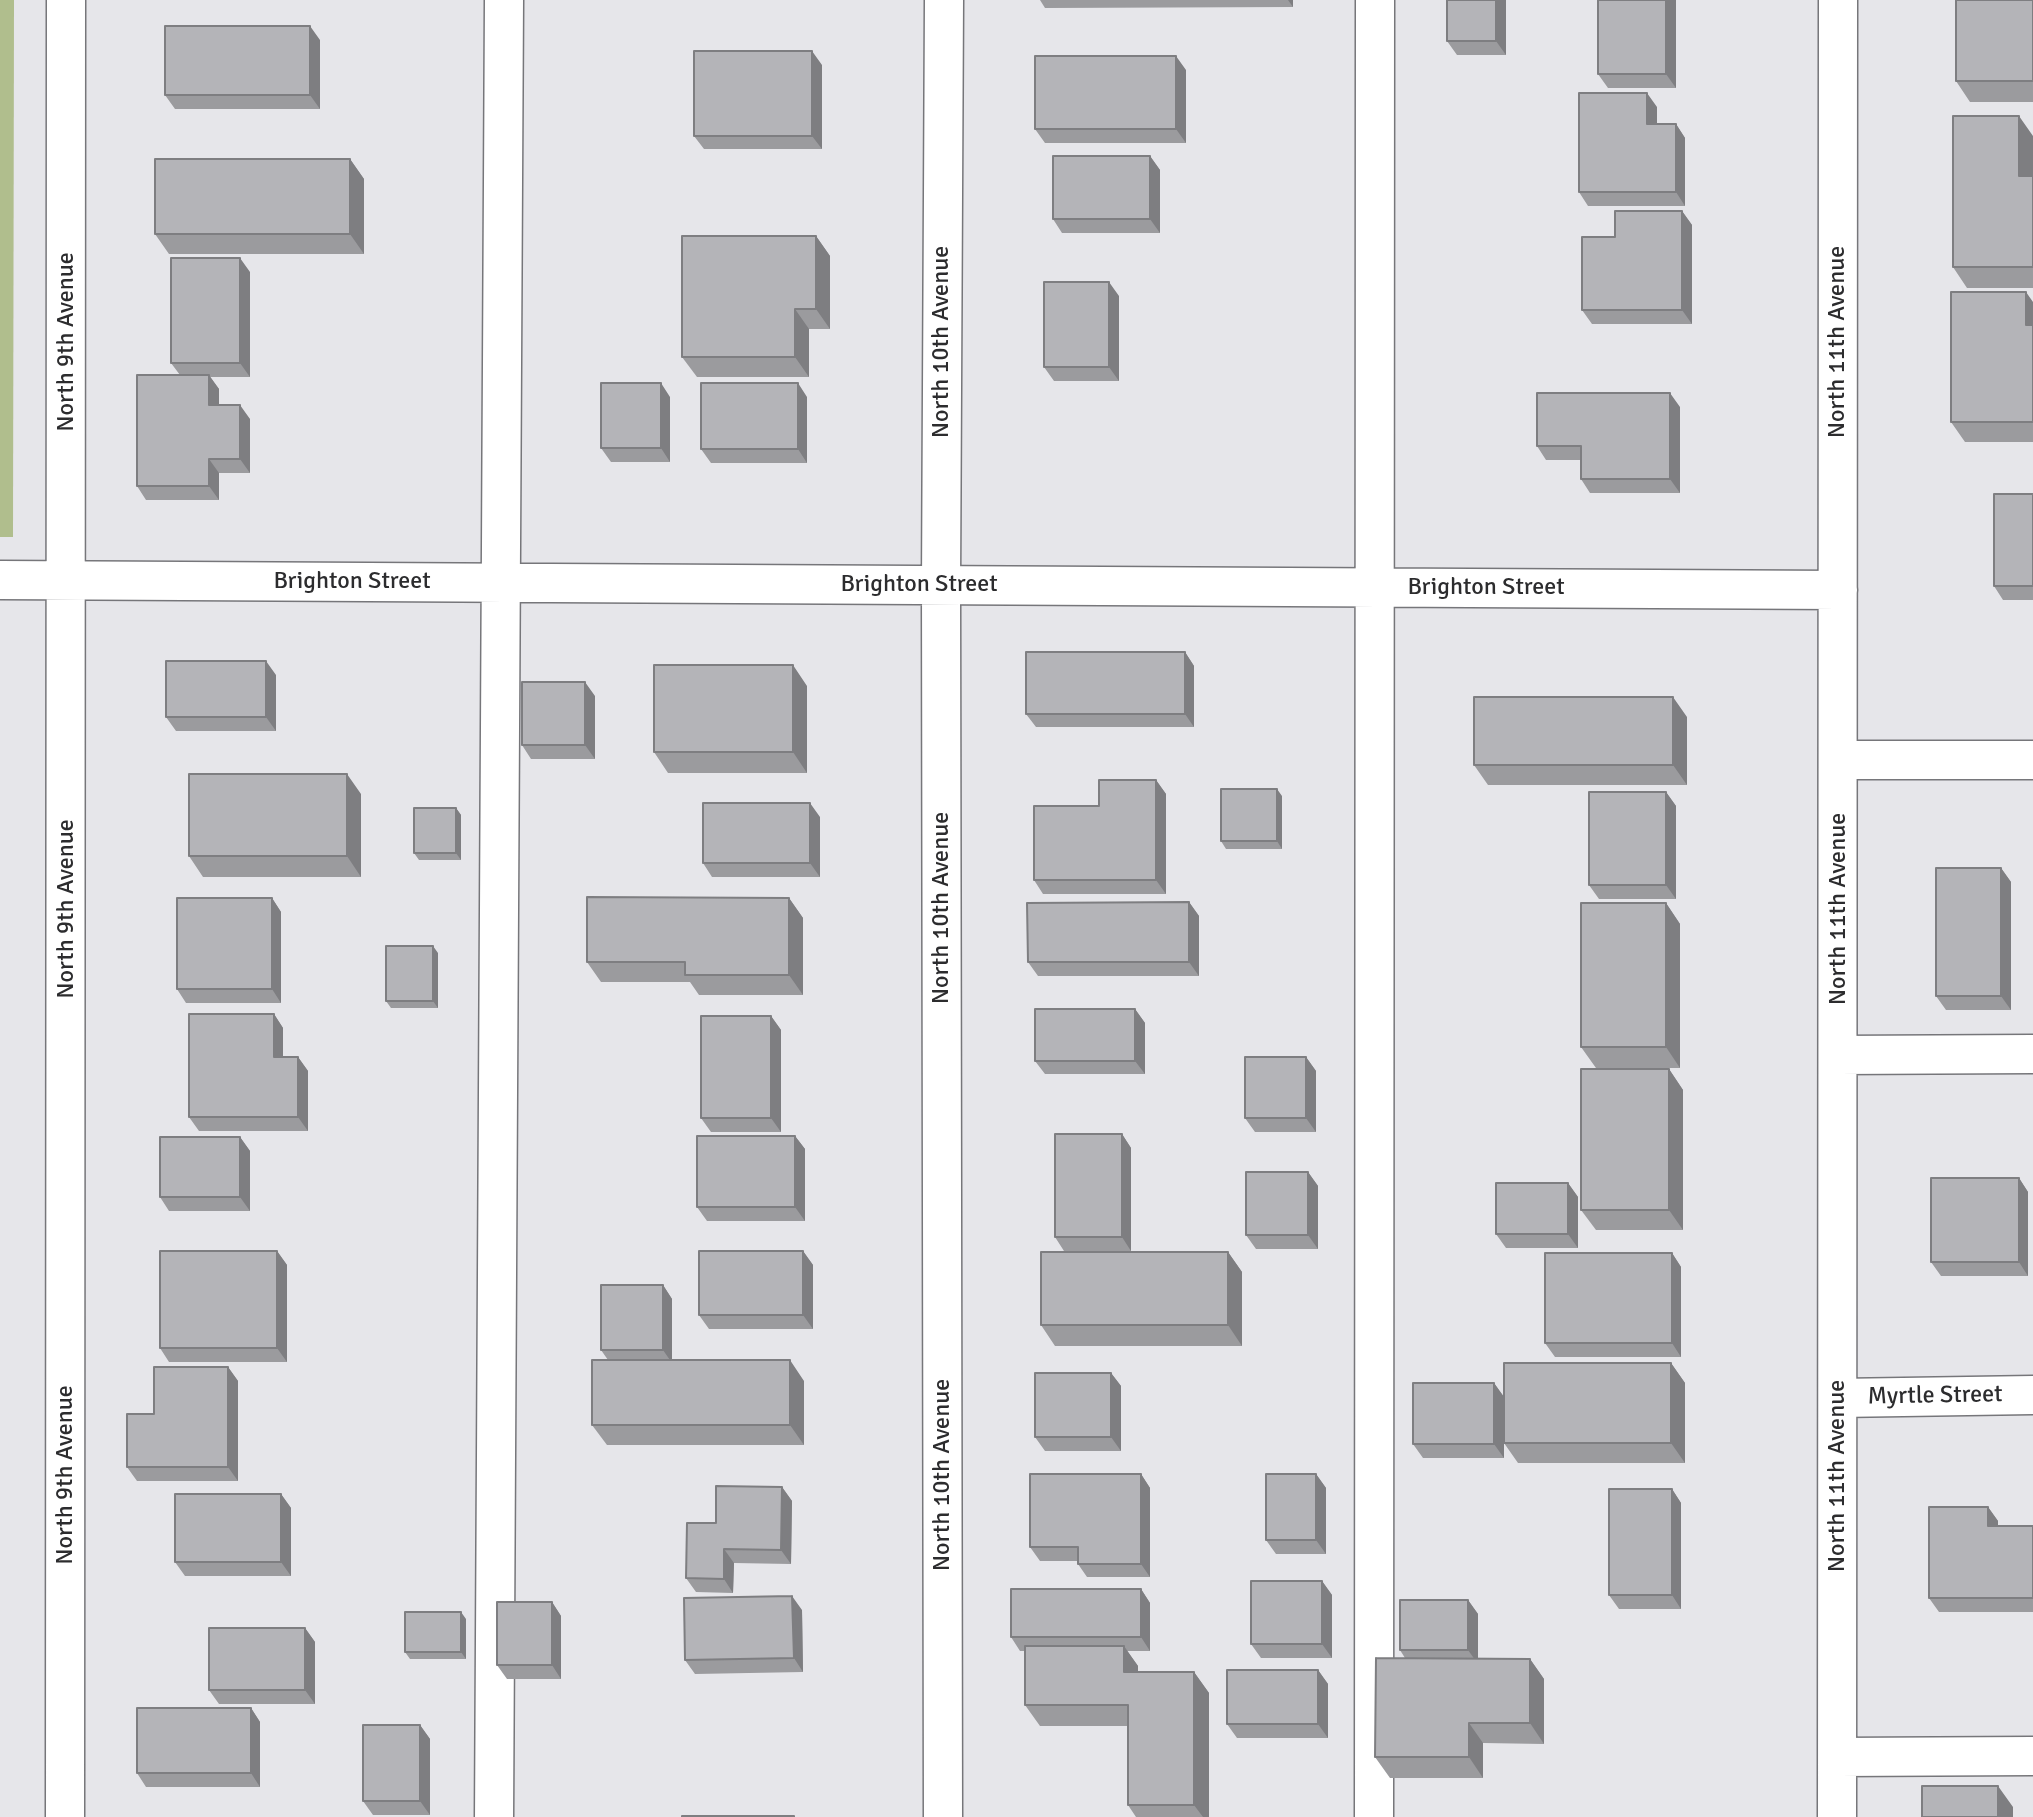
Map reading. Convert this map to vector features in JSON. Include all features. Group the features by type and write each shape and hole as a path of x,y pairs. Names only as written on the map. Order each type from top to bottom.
{"street":[{"name":"North 9th Avenue","path":"65,1817 66,0"},
{"path":"494,1817 504,0"},
{"name":"North 10th Avenue","path":"943,1817 941,585 944,0"},
{"path":"1374,1817 1375,0"},
{"name":"North 11th Avenue","path":"1837,1817 1838,0"},
{"name":"Brighton Street","path":"0,580 1838,590"},
{"path":"1839,760 2033,761"},
{"path":"1838,1055 2033,1054"},
{"name":"Myrtle Street","path":"1838,1398 2033,1395"},
{"path":"1838,1757 2033,1756"}],"green space":[{"path":"0,0 14,0 13,537 0,537"}],"building":[{"path":"1447,0 1496,0 1496,41 1447,41"},
{"path":"1598,0 1666,0 1666,74 1598,74"},
{"path":"1956,0 2033,0 2033,81 1956,81"},
{"path":"165,26 310,26 310,95 165,95"},
{"path":"694,51 812,51 812,136 694,136"},
{"path":"1035,56 1176,56 1176,129 1035,129"},
{"path":"1579,93 1647,93 1647,124 1676,124 1676,192 1579,192"},
{"path":"1953,116 2019,116 2019,176 2033,176 2033,267 1953,267"},
{"path":"1053,156 1150,156 1150,219 1053,219"},
{"path":"155,159 350,159 350,234 155,234"},
{"path":"1615,211 1682,211 1682,310 1582,310 1582,237 1615,237"},
{"path":"682,236 816,236 816,309 795,309 795,357 682,357"},
{"path":"171,258 240,258 240,363 171,363"},
{"path":"1044,282 1109,282 1109,367 1044,367"},
{"path":"1951,292 2026,292 2026,325 2033,325 2033,422 1951,422"},
{"path":"137,375 209,375 209,405 240,405 240,459 209,459 209,486 137,486"},
{"path":"601,383 661,383 661,448 601,448"},
{"path":"701,383 798,383 798,449 701,449"},
{"path":"1537,393 1670,393 1670,479 1581,479 1581,446 1537,446"},
{"path":"1994,494 2033,494 2033,586 1994,586"},
{"path":"1026,652 1185,652 1185,714 1026,714"},
{"path":"166,661 266,661 266,717 166,717"},
{"path":"654,665 793,665 793,752 654,752"},
{"path":"522,682 585,682 585,745 522,745"},
{"path":"1474,697 1673,697 1673,765 1474,765"},
{"path":"189,774 347,774 347,856 189,856"},
{"path":"1099,780 1156,780 1156,880 1034,880 1034,806 1099,806"},
{"path":"1221,789 1277,789 1277,841 1221,841"},
{"path":"1589,792 1666,792 1666,885 1589,885"},
{"path":"703,803 810,803 810,863 703,863"},
{"path":"414,808 456,808 456,853 414,853"},
{"path":"1936,868 2001,868 2001,996 1936,996"},
{"path":"587,897 789,898 789,975 685,975 685,962 587,962"},
{"path":"177,898 272,898 272,989 177,989"},
{"path":"1189,902 1189,962 1028,962 1027,903"},
{"path":"1581,903 1666,903 1666,1047 1581,1047"},
{"path":"386,946 433,946 433,1001 386,1001"},
{"path":"1035,1009 1135,1009 1135,1061 1035,1061"},
{"path":"189,1014 274,1014 274,1057 298,1057 298,1117 189,1117"},
{"path":"701,1016 771,1016 771,1118 701,1118"},
{"path":"1245,1057 1306,1057 1306,1118 1245,1118"},
{"path":"1581,1069 1669,1069 1669,1210 1581,1210"},
{"path":"1055,1134 1122,1134 1122,1237 1055,1237"},
{"path":"697,1136 795,1136 795,1207 697,1207"},
{"path":"160,1137 240,1137 240,1197 160,1197"},
{"path":"1246,1172 1308,1172 1308,1235 1246,1235"},
{"path":"1931,1178 2019,1178 2019,1262 1931,1262"},
{"path":"1496,1183 1568,1183 1568,1234 1496,1234"},
{"path":"160,1251 277,1251 277,1348 160,1348"},
{"path":"699,1251 803,1251 803,1315 699,1315"},
{"path":"1041,1252 1228,1252 1228,1325 1041,1325"},
{"path":"1545,1253 1672,1253 1672,1343 1545,1343"},
{"path":"601,1285 663,1285 663,1350 601,1350"},
{"path":"592,1360 790,1360 790,1425 592,1425"},
{"path":"1504,1363 1671,1363 1671,1443 1504,1443"},
{"path":"154,1367 228,1367 228,1467 127,1467 127,1414 154,1414"},
{"path":"1035,1373 1111,1373 1111,1437 1035,1437"},
{"path":"1413,1383 1494,1383 1494,1444 1413,1444"},
{"path":"1030,1474 1141,1474 1141,1564 1078,1564 1078,1547 1030,1547"},
{"path":"1266,1474 1316,1474 1316,1540 1266,1540"},
{"path":"716,1486 782,1487 781,1550 724,1549 724,1579 686,1578 687,1523 716,1523"},
{"path":"1609,1489 1672,1489 1672,1595 1609,1595"},
{"path":"175,1494 281,1494 281,1562 175,1562"},
{"path":"1929,1507 1988,1507 1988,1526 2033,1526 2033,1598 1929,1598"},
{"path":"1251,1581 1322,1581 1322,1644 1251,1644"},
{"path":"1011,1589 1141,1589 1141,1637 1011,1637"},
{"path":"792,1596 794,1658 685,1660 684,1598"},
{"path":"1400,1600 1468,1600 1468,1650 1400,1650"},
{"path":"497,1602 552,1602 552,1665 497,1665"},
{"path":"405,1612 461,1612 461,1652 405,1652"},
{"path":"209,1628 305,1628 305,1690 209,1690"},
{"path":"1025,1646 1124,1646 1124,1672 1194,1672 1194,1805 1128,1805 1128,1705 1025,1705"},
{"path":"1376,1658 1530,1659 1530,1723 1469,1723 1469,1757 1375,1757"},
{"path":"1227,1670 1318,1670 1318,1724 1227,1724"},
{"path":"137,1708 251,1708 251,1773 137,1773"},
{"path":"363,1725 420,1725 420,1801 363,1801"},
{"path":"1922,1786 1998,1786 1998,1817 1922,1817"},
{"path":"794,1816 794,1817 682,1817"}]}
